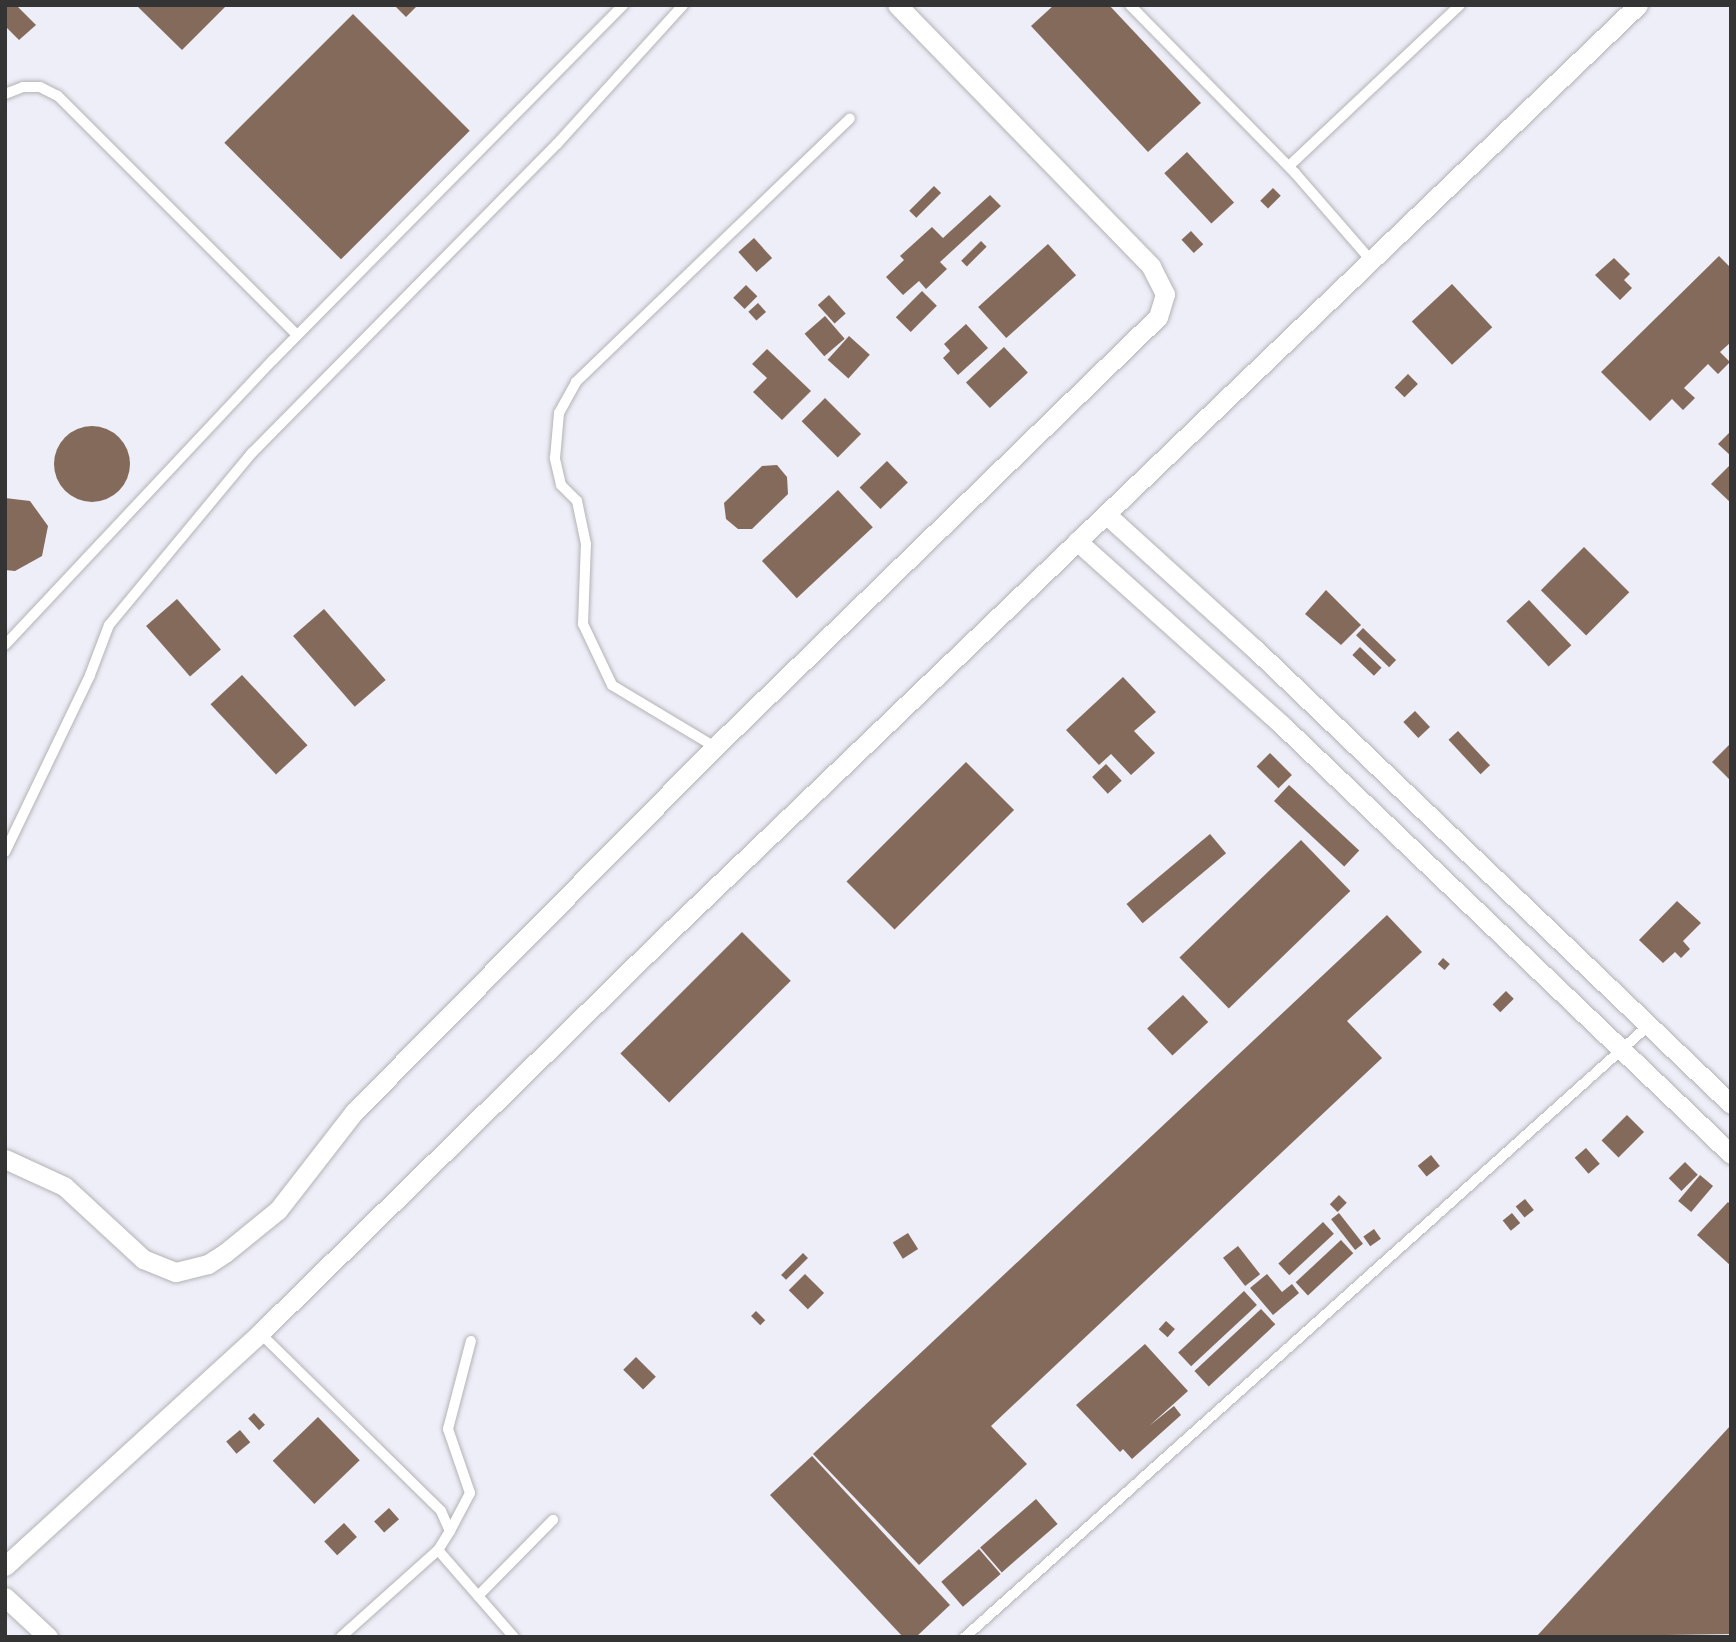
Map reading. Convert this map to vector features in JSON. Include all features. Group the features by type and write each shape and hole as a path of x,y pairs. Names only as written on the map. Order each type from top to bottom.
{"street":[{"path":"5,1159 64,1186 143,1259 176,1272 208,1264 278,1210 362,1103 715,747 1158,317 1165,294 1151,266 897,5"},
{"path":"5,1566 260,1333 1077,541 1107,515 1369,258 1638,5"},
{"path":"1107,515 1284,676 1731,1104"},
{"path":"1077,541 1282,725 1620,1051 1731,1154"},
{"path":"5,1597 48,1637"}],"lane":[{"path":"5,645 297,335 623,5"},
{"path":"5,852 90,675 109,625 252,453 557,144 683,5"},
{"path":"1130,5 1289,166 1369,258"},
{"path":"1289,166 1460,5"},
{"path":"5,94 23,87 40,87 58,96 297,335"},
{"path":"715,747 612,685 583,624 586,544 577,501 561,485 555,458 559,413 576,382 849,118"},
{"path":"965,1637 1648,1026"},
{"path":"260,1333 441,1511 450,1531"},
{"path":"341,1637 355,1632 438,1550 470,1493 448,1429 471,1341"},
{"path":"478,1596 554,1520"},
{"path":"438,1550 514,1637"}],"shaded area":[{"path":"5,5 1731,5 1731,1637 5,1637"}],"building":[{"path":"5,5 16,5 36,25 19,40 5,26"},
{"path":"136,5 227,5 182,50"},
{"path":"394,5 418,5 406,17"},
{"path":"1054,5 1109,5 1201,103 1148,152 1031,26"},
{"path":"353,14 470,131 341,259 224,143"},
{"path":"1187,152 1234,202 1211,224 1164,173"},
{"path":"934,186 941,193 916,218 909,211"},
{"path":"1273,188 1281,196 1268,209 1260,201"},
{"path":"990,195 1001,206 940,262 947,269 926,289 919,281 903,295 886,277 904,260 900,256 932,227 943,238"},
{"path":"1191,231 1203,244 1194,253 1181,240"},
{"path":"754,238 772,258 756,272 738,252"},
{"path":"981,241 987,247 967,266 961,261"},
{"path":"1048,244 1076,275 1006,338 978,307"},
{"path":"1719,256 1731,268 1731,342 1720,352 1730,362 1718,374 1708,364 1684,388 1695,398 1683,410 1672,399 1650,421 1601,372"},
{"path":"1614,258 1630,274 1624,280 1632,288 1620,300 1595,275"},
{"path":"1452,284 1492,327 1452,365 1412,322"},
{"path":"746,285 757,296 745,309 733,298"},
{"path":"922,291 937,306 911,332 896,317"},
{"path":"829,295 846,314 835,324 818,305"},
{"path":"758,303 766,312 756,321 748,312"},
{"path":"825,316 845,339 824,356 805,334"},
{"path":"966,324 988,348 958,375 943,358 950,351 944,344"},
{"path":"849,336 870,355 848,379 828,360"},
{"path":"1004,347 1028,373 990,408 966,382"},
{"path":"767,349 811,391 782,420 753,392 767,378 752,364"},
{"path":"1408,374 1418,384 1404,397 1395,387"},
{"path":"825,398 861,434 838,457 802,421"},
{"path":"92,426 106,429 119,437 127,450 130,464 127,478 119,491 106,499 92,502 78,499 65,491 57,478 54,464 57,450 65,437 78,429"},
{"path":"1731,431 1731,456 1718,444"},
{"path":"887,461 908,483 881,509 860,487"},
{"path":"1731,464 1731,503 1711,484"},
{"path":"777,465 787,477 788,494 752,529 738,529 726,519 724,503 762,466"},
{"path":"838,490 873,527 797,598 762,561"},
{"path":"5,498 30,501 48,526 42,556 15,571 5,570"},
{"path":"1584,547 1629,592 1586,635 1541,590"},
{"path":"1326,590 1361,625 1341,645 1305,614"},
{"path":"177,599 221,650 190,676 146,626"},
{"path":"1529,600 1571,645 1549,666 1506,621"},
{"path":"324,609 386,680 355,707 293,636"},
{"path":"1363,628 1396,660 1389,667 1356,635"},
{"path":"1360,647 1382,668 1374,676 1352,655"},
{"path":"242,675 307,745 276,775 211,704"},
{"path":"1123,677 1156,712 1134,731 1155,753 1131,775 1111,754 1099,765 1066,730"},
{"path":"1415,711 1430,727 1418,738 1403,722"},
{"path":"1458,731 1490,765 1481,774 1448,740"},
{"path":"1731,743 1731,781 1712,762"},
{"path":"1270,753 1292,775 1278,788 1257,766"},
{"path":"966,762 1014,810 895,930 846,882"},
{"path":"1106,764 1122,781 1108,794 1092,777"},
{"path":"1289,785 1359,850 1344,867 1274,801"},
{"path":"1210,834 1226,853 1143,923 1127,904"},
{"path":"1301,840 1350,891 1229,1008 1179,957"},
{"path":"1677,901 1701,923 1683,941 1690,949 1681,958 1675,952 1663,963 1639,940"},
{"path":"1387,915 1422,952 1347,1021 1382,1058 991,1426 1027,1464 919,1565 813,1454"},
{"path":"742,932 791,981 669,1102 620,1054"},
{"path":"1443,958 1450,964 1445,970 1438,964"},
{"path":"1506,991 1514,999 1500,1012 1493,1004"},
{"path":"1183,995 1208,1022 1172,1055 1147,1028"},
{"path":"1627,1115 1644,1132 1619,1157 1602,1140"},
{"path":"1586,1148 1600,1164 1588,1174 1575,1158"},
{"path":"1431,1155 1440,1166 1427,1177 1418,1166"},
{"path":"1685,1162 1698,1175 1681,1191 1669,1178"},
{"path":"1700,1175 1713,1186 1691,1212 1678,1201"},
{"path":"1339,1195 1347,1203 1338,1212 1330,1204"},
{"path":"1525,1199 1534,1210 1524,1217 1516,1207"},
{"path":"1728,1202 1731,1205 1731,1266 1697,1235"},
{"path":"1339,1213 1363,1244 1355,1250 1331,1219"},
{"path":"1512,1213 1520,1223 1511,1231 1503,1221"},
{"path":"1323,1222 1334,1234 1289,1275 1278,1264"},
{"path":"1374,1229 1381,1239 1370,1246 1363,1236"},
{"path":"908,1233 918,1249 903,1259 893,1243"},
{"path":"1341,1240 1353,1253 1308,1295 1296,1282"},
{"path":"1238,1246 1260,1274 1245,1286 1223,1258"},
{"path":"803,1253 808,1258 786,1280 781,1275"},
{"path":"805,1274 824,1293 808,1309 789,1290"},
{"path":"1267,1274 1282,1292 1292,1284 1299,1293 1273,1315 1250,1288"},
{"path":"1244,1291 1257,1305 1191,1366 1178,1352"},
{"path":"1261,1309 1275,1324 1209,1386 1194,1371"},
{"path":"756,1311 765,1320 760,1325 751,1316"},
{"path":"1166,1321 1175,1329 1168,1337 1159,1329"},
{"path":"1145,1344 1188,1391 1149,1426 1174,1406 1181,1415 1132,1459 1123,1449 1120,1452 1076,1405"},
{"path":"636,1357 656,1377 643,1390 623,1370"},
{"path":"254,1413 265,1425 259,1430 248,1418"},
{"path":"318,1417 360,1460 314,1504 273,1461"},
{"path":"1731,1425 1731,1634 1536,1637"},
{"path":"240,1430 250,1442 236,1454 226,1442"},
{"path":"812,1456 950,1605 916,1637 903,1637 770,1495"},
{"path":"1036,1499 1058,1524 1002,1572 980,1548"},
{"path":"389,1508 399,1519 384,1533 374,1521"},
{"path":"344,1523 357,1537 337,1555 324,1541"},
{"path":"979,1549 1001,1574 963,1607 941,1582"}]}
